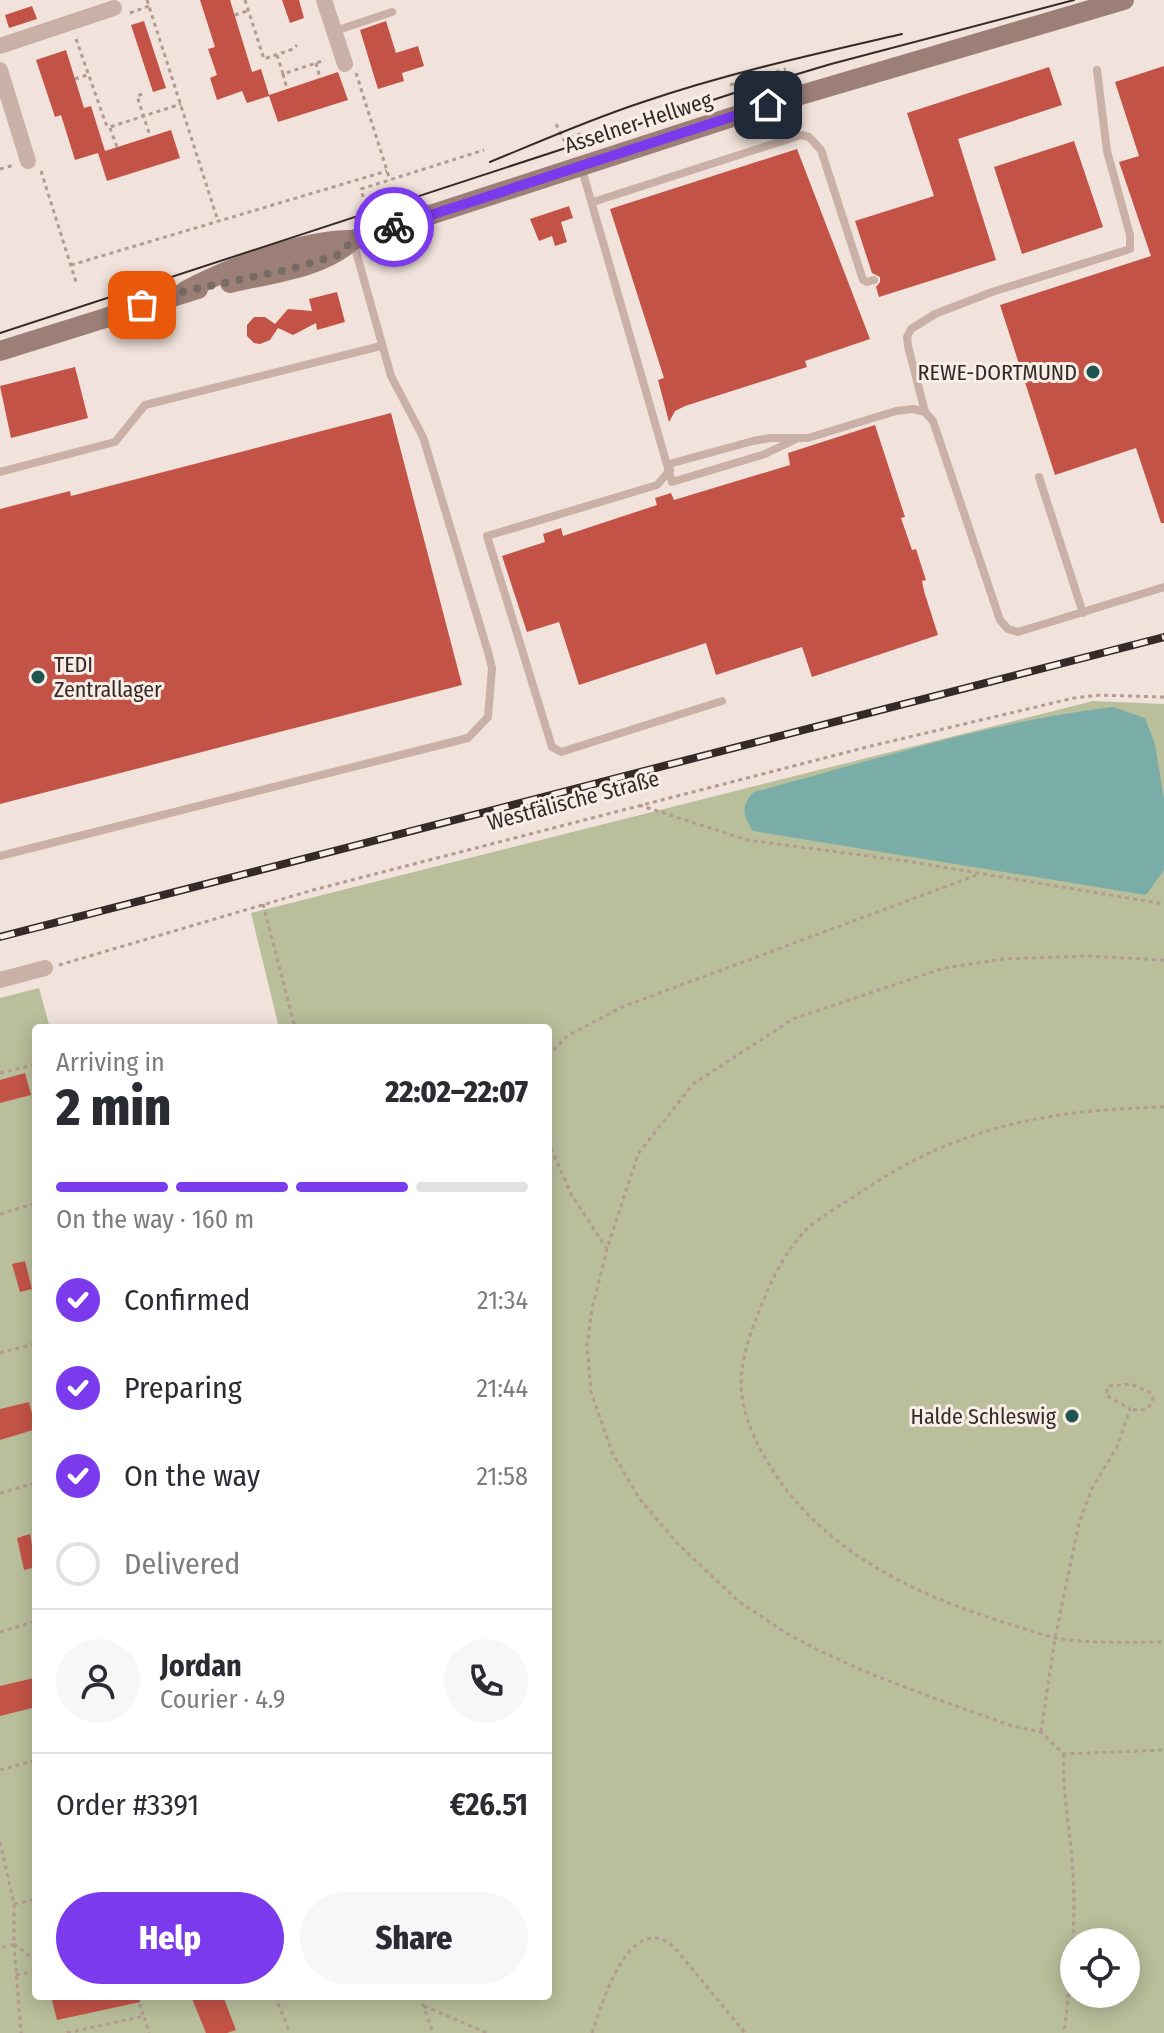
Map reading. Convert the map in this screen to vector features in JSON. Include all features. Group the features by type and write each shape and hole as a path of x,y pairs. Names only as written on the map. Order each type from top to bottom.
{"main road":[{"name":"Asselner Hellweg","path":"0,351 185,291 212,277 282,253 329,240 353,240 794,97 1124,0"}],"street":[{"path":"324,0 345,63"},
{"path":"0,46 121,11"},
{"path":"0,70 32,160"},
{"path":"0,980 45,968"}],"lane":[{"path":"335,31 392,12"},
{"path":"1097,70 1107,151 1130,235 1130,249 992,292 935,314 911,329 907,337 908,346 925,412 933,421 1000,620 1008,629 1018,632 1164,587"},
{"path":"593,202 801,135 809,137 821,150 863,280 874,280"},
{"path":"581,166 672,482 765,454 794,439"},
{"path":"851,238 862,242"},
{"path":"0,856 468,738 488,717 492,668 478,615 423,437 391,376 381,346 353,240"},
{"path":"0,472 115,442 145,405 381,346"},
{"path":"722,701 561,752 552,747 487,536 657,485 669,467 753,441 808,438 896,411 913,409 925,412"},
{"path":"1039,477 1083,613"}],"path":[{"path":"147,0 218,221"},
{"path":"245,0 264,59 297,45"},
{"path":"121,11 149,6"},
{"path":"235,15 248,11"},
{"path":"73,32 117,147"},
{"path":"277,55 287,89"},
{"path":"283,74 333,58 335,64 345,63 356,71 390,180"},
{"path":"316,63 320,78"},
{"path":"730,85 786,69"},
{"path":"75,79 87,75"},
{"path":"142,94 137,96 150,136"},
{"path":"97,127 181,104"},
{"path":"556,124 564,140 583,133"},
{"path":"363,197 361,189 484,150"},
{"path":"32,160 76,282"},
{"path":"71,265 387,171"},
{"name":"Westfälische Straße","path":"45,968 263,904 871,746 1074,698 1100,695 1164,697"},
{"path":"639,805 747,840 906,861 1164,904"},
{"path":"552,1052 567,1036 622,1007 980,874"},
{"path":"263,904 294,1024"},
{"path":"1164,960 1086,956 1004,959 944,968 793,1019 693,1084 638,1154 607,1249 592,1309 587,1345 591,1392 612,1452 639,1498 676,1542 738,1601 786,1633 822,1652 945,1702 1012,1726 1041,1732 1064,1754 1164,1750"},
{"path":"0,1073 32,1065"},
{"path":"1164,1107 1088,1111 987,1129 930,1150 887,1174 806,1229 786,1256 765,1294 748,1339 742,1375 742,1400 750,1426 783,1487 832,1538 875,1569 955,1607 1055,1638 1164,1642"},
{"path":"552,1150 571,1194 607,1249"},
{"path":"0,1214 32,1204"},
{"path":"0,1353 32,1344"},
{"path":"1131,1384 1151,1393 1153,1399 1150,1407 1130,1409 1109,1399 1106,1395 1108,1386 1131,1384"},
{"path":"1041,1732 1055,1638 1079,1523 1092,1488 1117,1447 1130,1409"},
{"path":"0,1493 32,1484"},
{"path":"0,1632 32,1622"},
{"path":"1064,1754 1064,1796 1073,1897 1064,2033"},
{"path":"0,1770 32,1761"},
{"path":"0,1842 14,1904 21,2033"},
{"path":"14,1904 32,1900"},
{"path":"592,2033 615,1973 626,1955 639,1942 654,1936 666,1940 675,1948 745,2033"},
{"path":"0,1948 14,1944"},
{"path":"14,1944 32,1958"},
{"path":"16,1975 32,1972"},
{"path":"138,2000 149,2033"},
{"path":"277,2000 290,2033"},
{"path":"422,2000 433,2033"},
{"path":"424,2006 487,2033"},
{"path":"67,2033 144,2016"}],"green space":[{"path":"1093,701 1164,704 1164,2033 0,2033 0,998 39,988 49,1024 32,1024 32,2000 552,2000 552,1024 278,1024 251,913"}],"water":[{"path":"1113,707 1145,718 1155,744 1164,799 1164,870 1146,895 753,831 745,816 745,807 754,792 977,732 1067,713"}],"building":[{"path":"200,0 230,0 252,72 261,69 269,95 338,72 348,100 278,122 269,96 247,103 242,91 217,100 210,78 217,75 208,49 215,47"},
{"path":"282,0 299,0 304,18 290,23"},
{"path":"32,6 37,19 9,28 5,15"},
{"path":"144,21 166,88 153,92 131,25"},
{"path":"386,21 396,53 418,46 424,66 402,73 404,81 378,89 360,30"},
{"path":"66,50 84,108 91,106 105,151 171,130 180,158 107,181 98,153 75,160 61,115 55,117 36,60"},
{"name":"REWE-DORTMUND","path":"1164,66 1164,523 1161,523 1136,448 1055,475 1000,305 1151,256 1119,162 1139,156 1115,82"},
{"path":"1049,67 1062,105 958,139 996,260 879,297 876,287 880,277 872,273 855,221 934,196 907,113"},
{"path":"1074,141 1103,227 1022,254 994,167"},
{"path":"797,149 870,339 805,361 807,367 685,406 675,411 669,422 658,380 664,378 610,209"},
{"path":"569,206 573,218 561,222 567,242 555,246 552,236 539,241 530,219"},
{"path":"337,292 345,322 317,330 316,323 293,335 278,328 270,340 260,344 247,336 247,325 254,317 265,317 275,324 288,309 312,311 309,299"},
{"path":"75,367 88,418 11,438 0,386"},
{"path":"391,413 462,685 0,804 0,509 70,491 71,496"},
{"path":"875,425 905,517 901,518 926,580 922,581 924,591 938,635 812,677 802,647 716,675 706,643 579,685 559,622 527,632 502,556 545,542 543,534 561,528 563,536 657,505 655,498 671,493 674,500 790,465 788,453"},
{"path":"25,1073 31,1095 0,1103 0,1080"},
{"path":"25,1261 32,1289 20,1292 12,1264"},
{"path":"29,1402 32,1430 0,1440 0,1409"},
{"path":"30,1534 32,1568 24,1570 17,1538"},
{"path":"32,1678 32,1708 0,1716 0,1686"},
{"path":"52,2000 140,2000 140,2002 57,2020"},
{"path":"193,2000 225,2000 236,2030 206,2033"}],"tram line":[{"path":"0,333 734,93 1074,0"},
{"path":"490,162 604,116 707,82 902,34"}],"railway":[{"path":"0,937 1164,637"}],"way so far":[{"path":"142,305 185,291 291,269 337,255 353,240 394,227"}],"place":[{"name":"REWE-DORTMUND","path":"1093,372"},
{"name":"TEDI Zentrallager","path":"38,677"},
{"name":"Halde Schleswig","path":"1072,1416"}],"route":[{"path":"394,227 768,105"}]}
